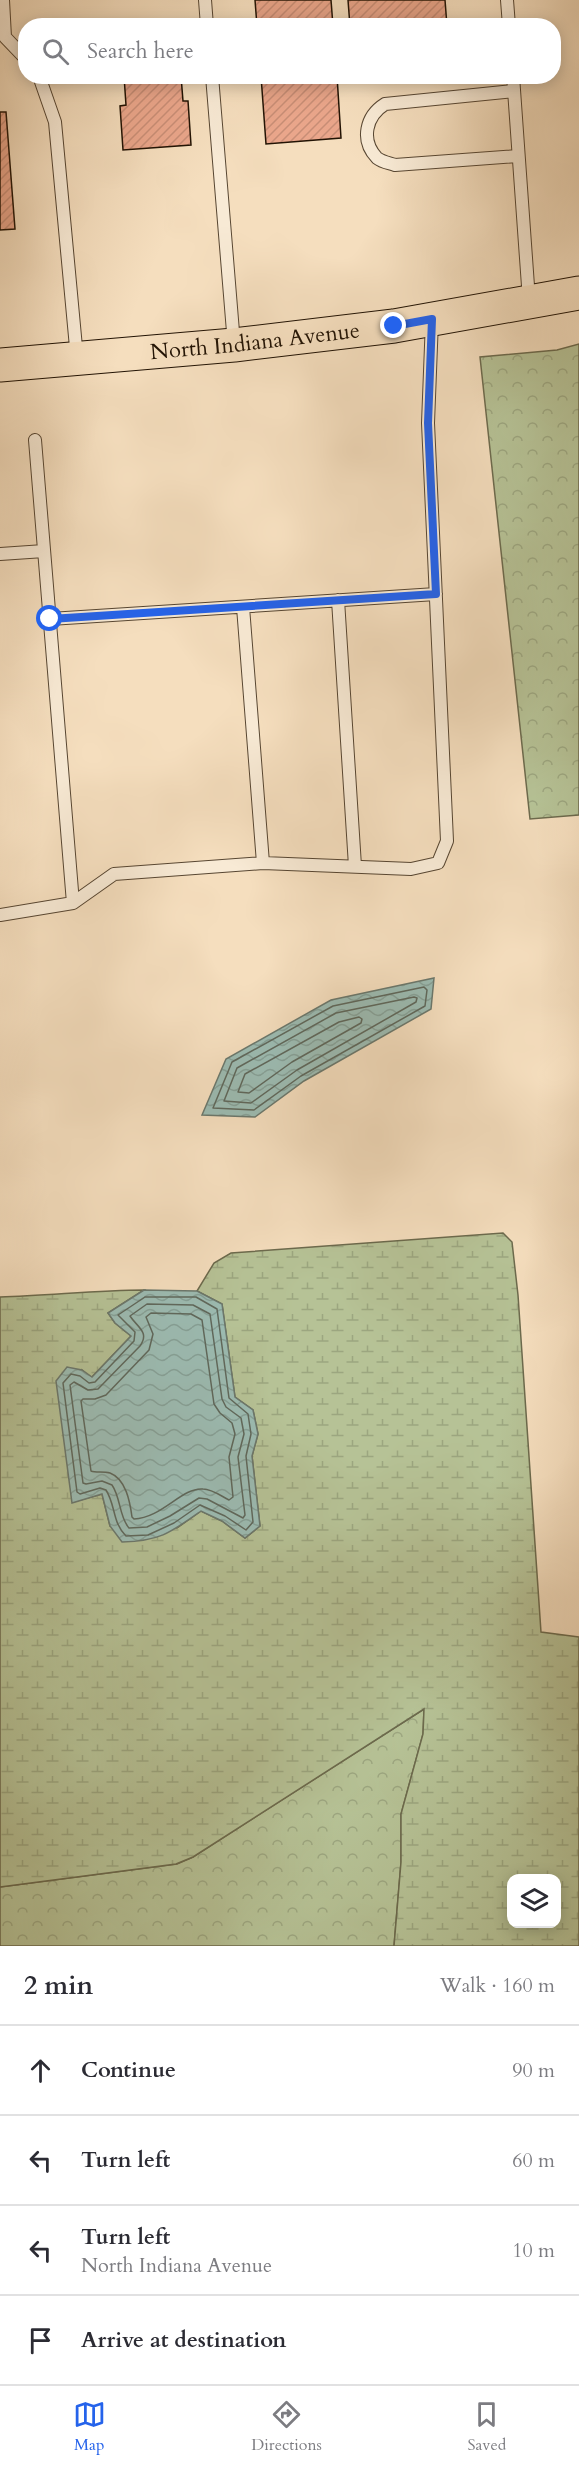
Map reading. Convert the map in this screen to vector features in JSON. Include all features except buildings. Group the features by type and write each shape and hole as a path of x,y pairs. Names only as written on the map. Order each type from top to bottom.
{"main road":[{"name":"North Indiana Avenue","path":"0,365 234,345 432,319 579,293"}],"lane":[{"path":"3,0 3,37 18,51"},
{"path":"205,0 206,18"},
{"path":"507,0 508,18"},
{"path":"42,84 55,122 77,359"},
{"path":"213,84 234,345"},
{"path":"514,84 529,302"},
{"path":"514,91 385,104 374,111 367,127 368,146 379,160 395,165 518,156"},
{"path":"0,915 73,903 114,874 263,863 411,868 438,863 447,841 428,423 432,319"},
{"path":"35,440 73,903"},
{"path":"0,554 44,551"},
{"path":"50,619 436,594"},
{"path":"338,600 355,866"},
{"path":"243,607 263,863"}],"green space":[{"path":"579,344 579,815 530,819 480,357 557,350"},
{"path":"503,1233 512,1242 518,1295 541,1632 579,1637 579,1946 394,1946 401,1862 401,1814 423,1734 424,1709 193,1857 176,1864 0,1887 0,1297 144,1290 108,1313 115,1323 131,1336 91,1378 82,1370 73,1502 102,1494 110,1526 177,1528 201,1511 222,1521 245,1538 260,1526 252,1456 258,1434 253,1410 235,1397 222,1304 197,1291 214,1263 231,1253"},
{"path":"424,1709 423,1734 401,1814 401,1862 394,1946 0,1946 0,1887 177,1864 193,1857"}],"water":[{"path":"434,978 431,1009 304,1081 255,1117 202,1115 226,1059 331,1000"},
{"path":"144,1290 197,1291 222,1304 235,1397 253,1410 258,1434 252,1456 260,1526 245,1538 222,1521 201,1511 156,1538 122,1542 110,1526 102,1494 72,1503 56,1381 67,1367 82,1370 92,1377 131,1336 115,1323 108,1313"}],"route":[{"path":"50,619 436,594 428,423 432,319 394,326"}]}
